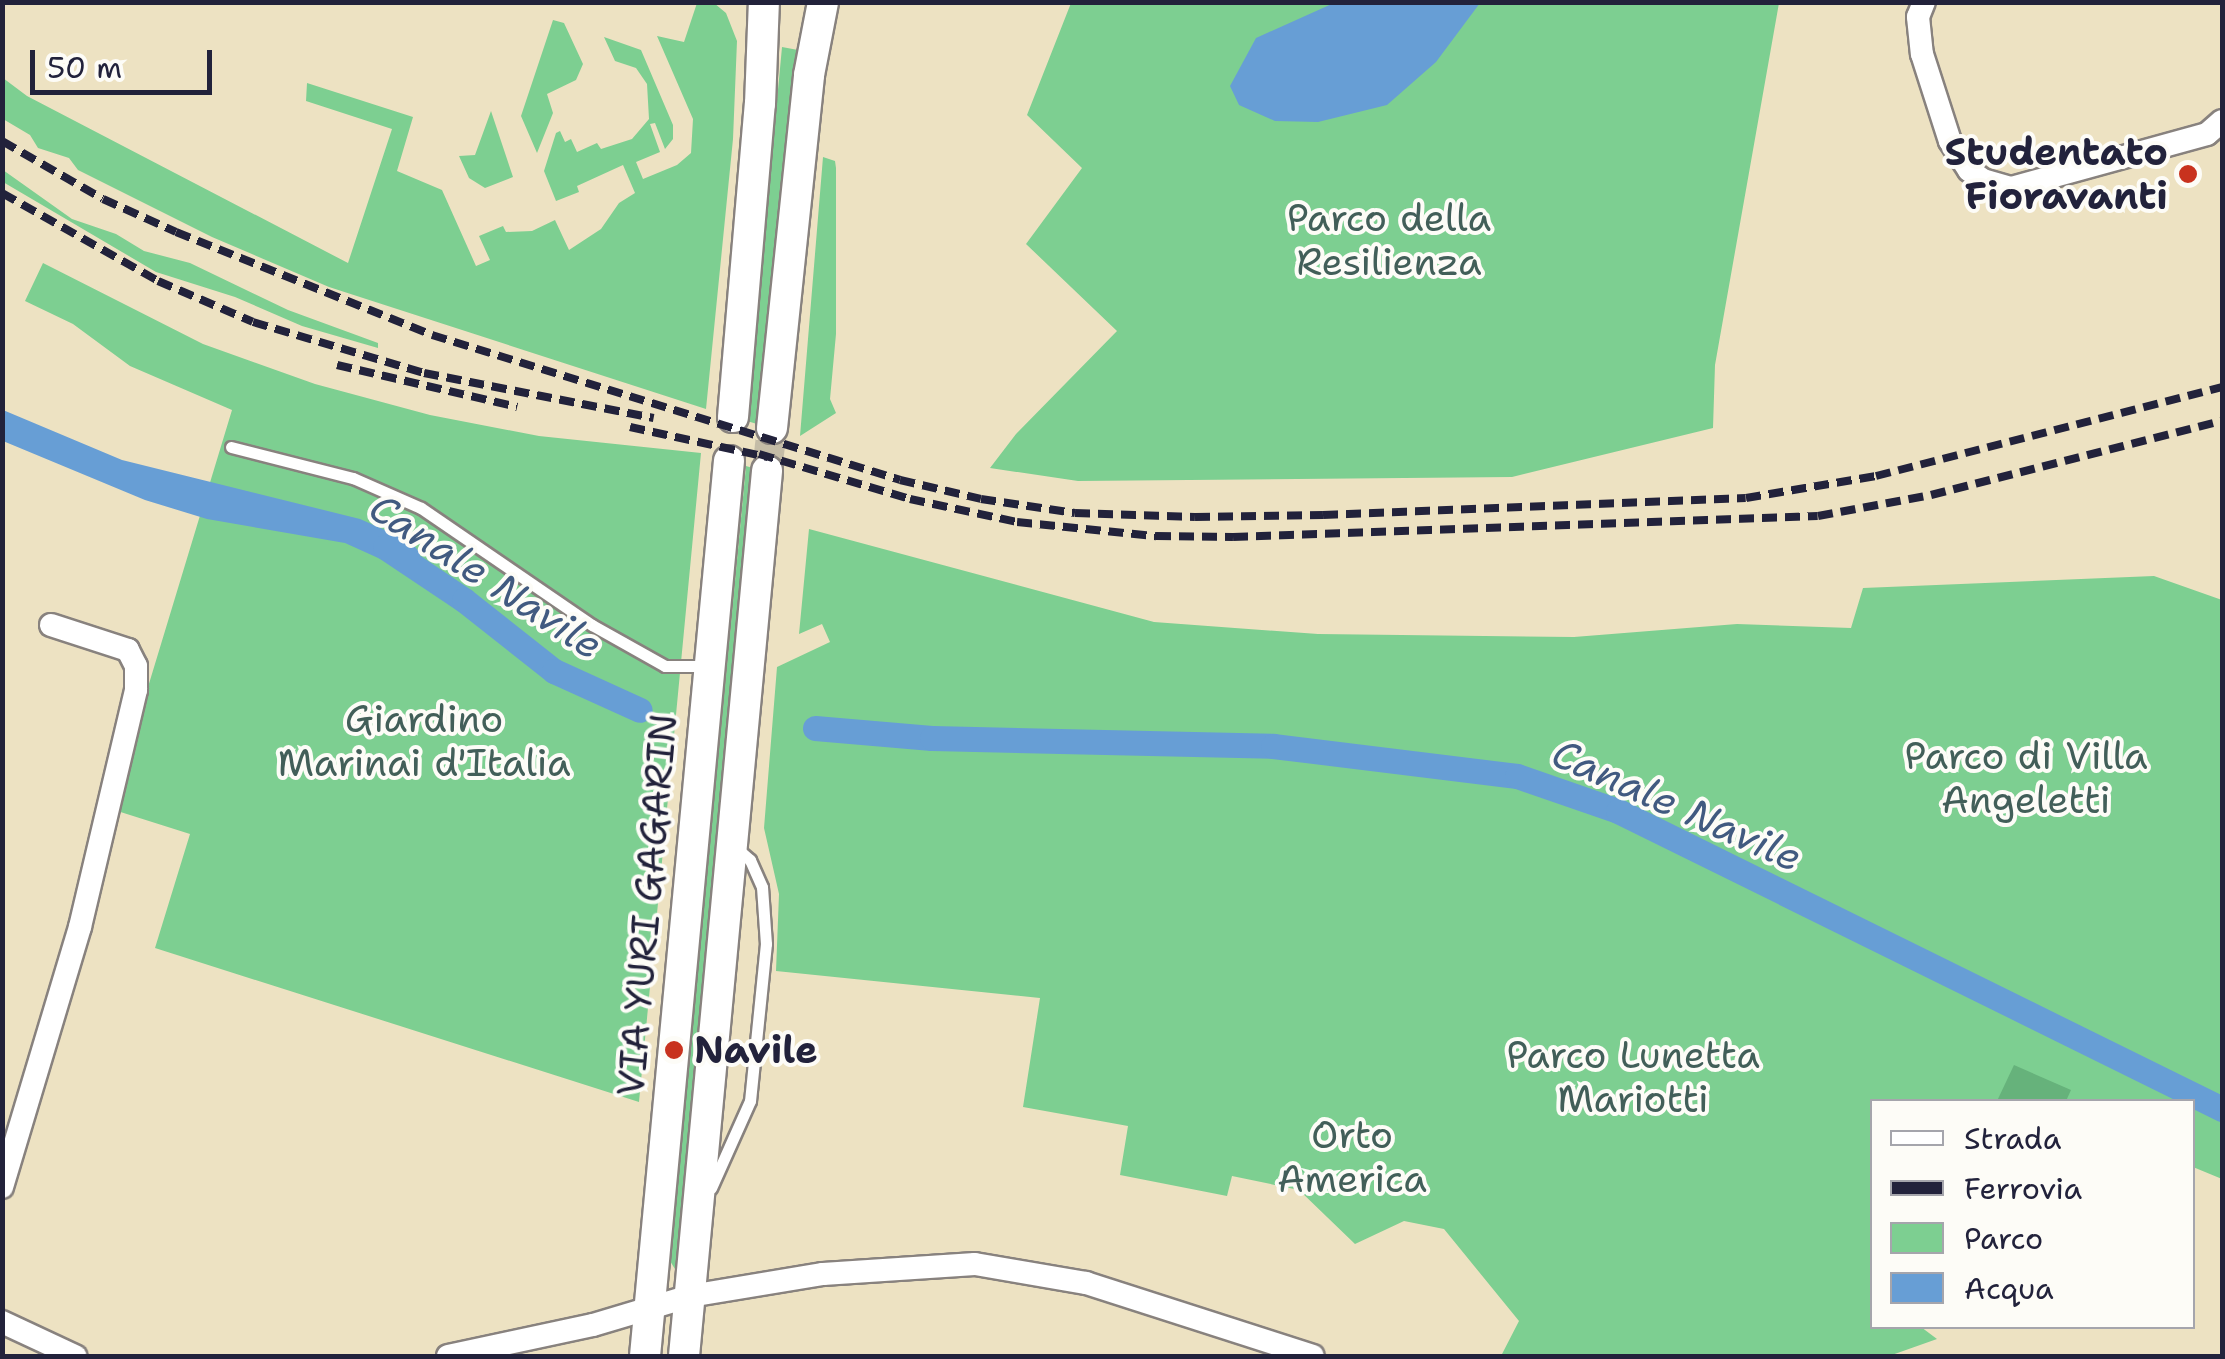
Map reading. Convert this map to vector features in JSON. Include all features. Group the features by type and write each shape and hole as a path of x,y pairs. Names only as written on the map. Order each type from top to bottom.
{"main road":[{"path":"732,417 760,104 764,2"},
{"path":"772,428 807,90 823,2"},
{"name":"VIA YURI GAGARIN","path":"646,1356 729,460"},
{"name":"VIA YURI GAGARIN","path":"684,1356 768,471"}],"street":[{"path":"1924,2 1918,17 1922,54 1950,140 1969,170 1984,180 2010,188 2208,134 2222,121"},
{"path":"2,1186 76,942 136,690 136,666 128,650 51,625"},
{"path":"448,1356 650,1311 690,1296 842,1272 936,1265 1006,1267 1086,1283 1311,1356"},
{"path":"2,1322 74,1356"}],"lane":[{"path":"231,447 353,478 421,508 592,625 666,666 710,665"},
{"path":"697,1214 734,1142 750,1101 754,1074 765,904 750,860 732,844"}],"green space":[{"path":"697,3 714,3 726,13 737,41 733,139 706,409 329,287 212,237 78,170 69,158 38,148 30,135 3,119 3,78 27,96 348,263 392,129 306,101 307,83 413,117 397,171 442,190 476,266 490,260 479,236 503,226 506,232 532,231 555,220 569,250 601,229 619,203 635,193 623,165 577,186 579,192 556,201 544,171 560,131 565,142 571,139 577,152 597,143 601,149 632,139 649,119 647,84 636,68 615,61 604,37 641,50 673,125 673,139 665,149 655,123 650,124 660,152 636,162 643,179 677,165 691,153 693,119 657,36 684,42"},
{"name":"Parco della Resilienza","path":"1071,3 1779,3 1715,365 1713,428 1512,477 1078,481 990,468 1016,434 1117,331 1026,244 1082,168 1027,115"},
{"path":"553,20 564,23 583,64 576,80 547,94 553,113 537,153 521,116"},
{"path":"782,47 798,50 757,424 747,421"},
{"path":"491,111 513,177 485,188 469,178 459,156 475,155"},
{"path":"823,157 835,161 836,168 836,334 830,399 836,413 800,436"},
{"path":"3,170 72,219 116,234 144,251 190,263 288,310 378,343 378,348 302,326 235,297 156,272 3,182"},
{"name":"Giardino Marinai d'Italia","path":"43,263 203,344 315,384 430,415 539,436 701,453 639,1102 155,948 190,834 111,809 232,410 130,366 73,324 25,301"},
{"path":"746,466 756,469 680,1263 675,1269 670,1261"},
{"path":"809,529 1154,622 1318,634 1574,637 1737,624 1851,628 1863,588 2154,576 2222,600 2222,1179 2195,1168 2195,1099 1870,1099 1870,1329 1924,1329 1937,1339 1889,1356 1501,1356 1519,1321 1444,1229 1404,1221 1355,1244 1299,1190 1232,1176 1227,1196 1120,1175 1128,1126 1023,1107 1040,998 776,971 779,894 764,828 777,667 830,642 822,624 799,634"},
{"path":"2014,1065 2071,1090 2067,1099 1998,1099"}],"water":[{"path":"1334,3 1480,3 1436,62 1387,105 1318,122 1275,121 1239,105 1230,86 1256,38"},
{"path":"3,410 122,460 360,519 410,541 421,554 407,571 345,543 207,519 145,500 3,441"}],"waterway":[{"name":"Canale Navile","path":"385,547 464,600 554,671 640,710"},
{"name":"Canale Navile","path":"815,728 932,738 1273,746 1517,776 1618,811 2222,1109"}],"tunnel":[{"path":"767,471 772,428"}],"railway":[{"path":"2,141 103,199 176,232 432,335 900,480 981,499 1075,513 1195,517 1323,515 1746,498 1876,476 2222,387"},
{"path":"2,193 158,281 253,322 424,373 654,418"},
{"path":"337,365 517,407"},
{"path":"759,454 910,499 1017,522 1156,536 1233,537 1818,516 1931,495 2222,421"},
{"path":"630,427 768,457"}],"place":[{"name":"Studentato Fioravanti","path":"2188,174"},
{"name":"Navile","path":"674,1050"}],"park label":[{"name":"Parco di Villa Angeletti","path":"2026,778"},
{"name":"Parco Lunetta Mariotti","path":"1633,1077"},
{"name":"Orto America","path":"1352,1157"}]}
